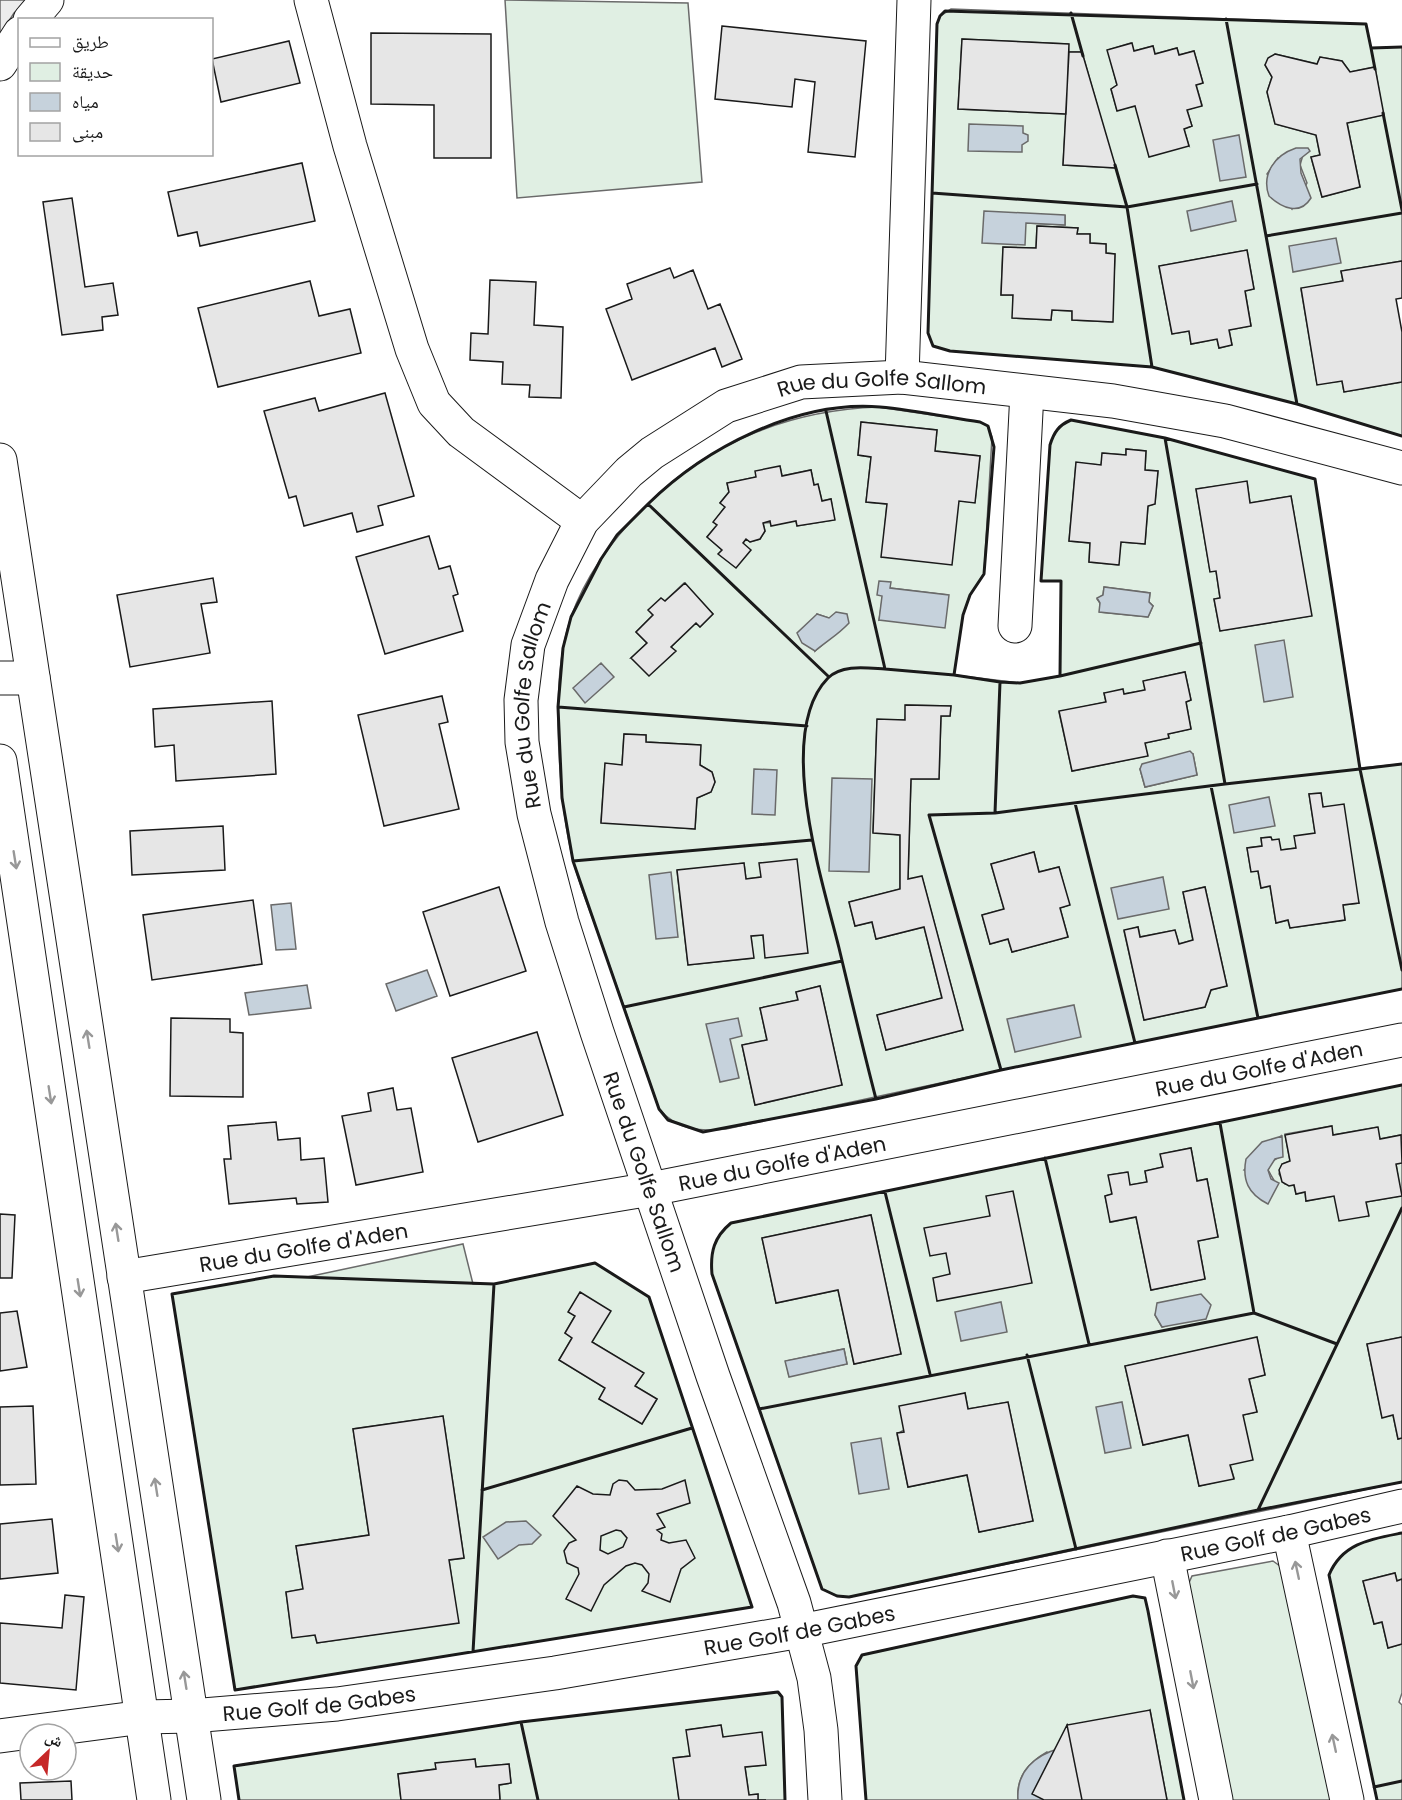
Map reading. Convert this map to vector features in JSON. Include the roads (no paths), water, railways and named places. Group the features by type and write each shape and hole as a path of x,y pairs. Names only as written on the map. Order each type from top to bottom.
{"street":[{"path":"32,18 47,0"},
{"path":"311,0 370,215 426,388 444,416 460,432 582,521"},
{"path":"902,376 914,0"},
{"path":"0,64 18,36"},
{"name":"Rue du Golfe Sallom","path":"825,1800 821,1730 815,1686 784,1570 713,1376 562,922 534,814 522,742 520,700 528,645 552,580 582,521 629,472 652,453 726,406 801,382 902,376 1113,401 1225,421 1402,468"},
{"path":"1014,626 1027,392"},
{"path":"0,460 204,1800"},
{"path":"0,678 33,678"},
{"path":"0,761 154,1800"},
{"name":"Rue du Golfe d'Aden","path":"124,1277 651,1189 1402,1040"},
{"name":"Rue Golf de Gabes","path":"0,1736 143,1717 191,1716 338,1704 801,1632 1289,1532 1402,1506"},
{"path":"1289,1532 1347,1800"},
{"path":"1167,1556 1216,1800"}],"water":[{"path":"969,124 1023,126 1023,133 1028,135 1028,141 1022,145 1022,152 968,151"},
{"path":"1239,135 1246,177 1220,181 1213,140"},
{"path":"1296,148 1308,148 1310,151 1300,159 1301,173 1311,198 1302,207 1291,208 1285,207 1269,196 1267,180 1268,173 1276,160"},
{"path":"1232,201 1236,221 1191,231 1187,211"},
{"path":"984,211 1065,215 1065,225 1026,223 1025,245 982,243"},
{"path":"1336,238 1341,263 1293,272 1289,246"},
{"path":"879,581 891,582 890,588 949,595 945,628 879,620 882,596 877,595"},
{"path":"1104,587 1150,593 1149,602 1153,606 1148,617 1099,612 1100,603 1097,598 1103,595"},
{"path":"836,612 847,614 849,623 841,631 815,651 802,643 797,633 817,614 829,618"},
{"path":"1284,640 1293,697 1264,702 1255,645"},
{"path":"601,663 614,677 585,703 573,688"},
{"path":"1190,751 1193,754 1197,775 1145,787 1140,769 1142,764"},
{"path":"754,769 777,770 775,815 752,814"},
{"path":"832,778 872,779 869,872 829,871"},
{"path":"1269,797 1275,826 1234,833 1229,805"},
{"path":"671,872 678,937 656,939 649,875"},
{"path":"1163,877 1169,909 1118,919 1111,888"},
{"path":"291,903 296,949 276,950 271,905"},
{"path":"427,970 437,996 396,1011 386,984"},
{"path":"307,985 311,1008 249,1015 245,993"},
{"path":"1074,1005 1081,1037 1015,1052 1007,1019"},
{"path":"738,1018 742,1036 730,1039 739,1078 720,1082 706,1024"},
{"path":"1282,1136 1283,1157 1275,1159 1268,1170 1271,1179 1279,1183 1268,1204 1256,1196 1248,1186 1245,1173 1246,1159 1262,1142"},
{"path":"1201,1294 1211,1305 1206,1319 1162,1327 1155,1315 1157,1303"},
{"path":"1001,1302 1007,1332 961,1341 955,1312"},
{"path":"844,1349 847,1364 789,1377 785,1361"},
{"path":"1122,1402 1131,1448 1105,1453 1096,1407"},
{"path":"881,1438 889,1489 859,1494 851,1443"},
{"path":"526,1521 541,1535 532,1544 519,1545 498,1559 483,1537 506,1522"},
{"path":"1061,1748 1073,1800 1018,1800 1020,1781 1029,1766 1043,1755"}]}
